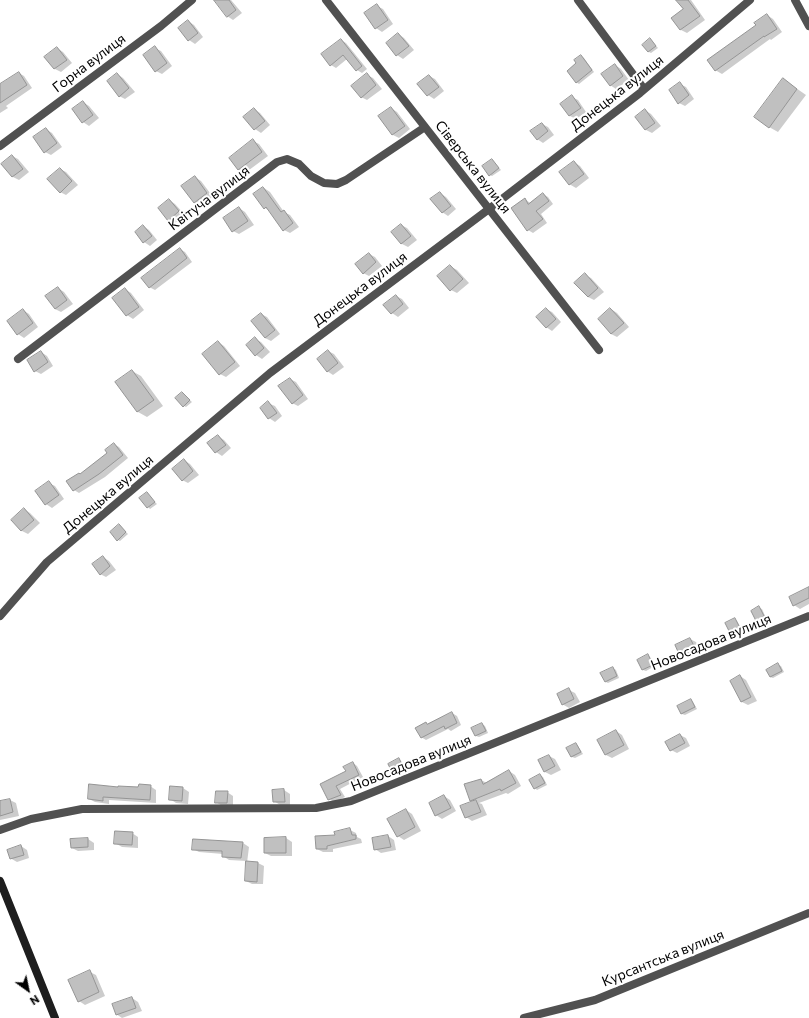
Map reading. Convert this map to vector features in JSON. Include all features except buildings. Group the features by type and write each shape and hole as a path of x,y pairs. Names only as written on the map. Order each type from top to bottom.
{"main road":[{"path":"0,881 55,1018"}],"street":[{"name":"Горна вулиця","path":"0,146 161,26 192,0"},
{"name":"Сіверська вулиця","path":"326,0 599,350"},
{"path":"578,0 644,89"},
{"name":"Донецька вулиця","path":"0,616 47,562 270,373 489,209 644,89 750,0"},
{"path":"795,0 809,26"},
{"name":"Квітуча вулиця","path":"18,359 278,162 287,159 298,164 311,176 324,183 337,184 346,180 425,127"},
{"name":"Новосадова вулиця","path":"0,830 31,819 82,809 316,808 351,801 809,616"},
{"name":"Курсантська вулиця","path":"524,1018 595,1000 809,913"}]}
